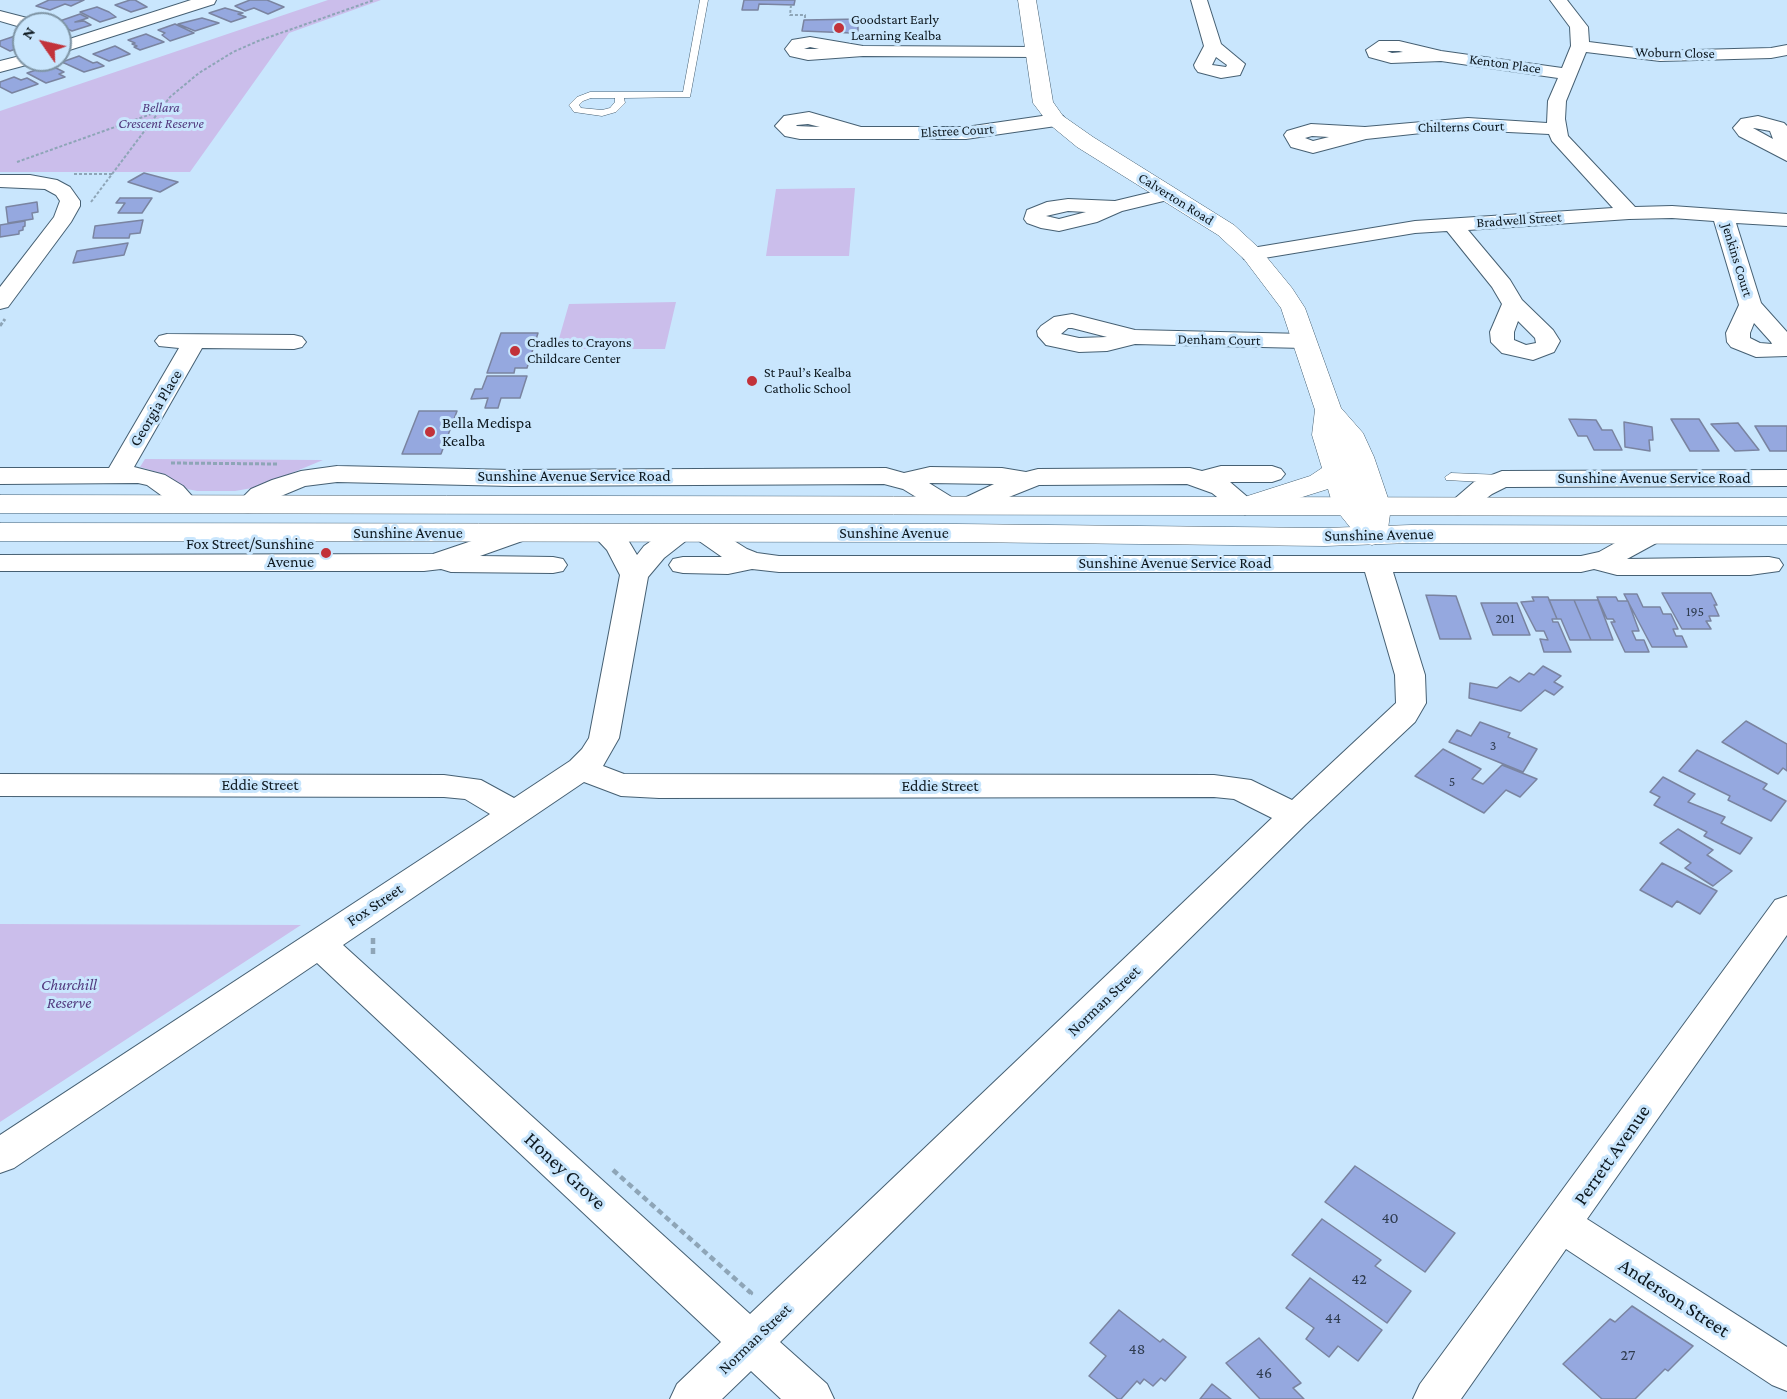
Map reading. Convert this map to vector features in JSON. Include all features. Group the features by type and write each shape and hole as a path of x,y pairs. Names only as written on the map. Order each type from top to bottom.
{"main road":[{"name":"Calverton Road","path":"1027,0 1043,103 1056,120 1084,142 1226,230 1252,254 1293,308 1328,410 1349,433 1377,507 1374,550"},
{"name":"Calverton Road","path":"1328,410 1326,435 1347,506 1374,550"},
{"path":"1245,506 1320,482 1336,471"},
{"name":"Sunshine Avenue","path":"0,504 186,504 247,519 519,533 691,533 1374,550 1650,535 1787,535"},
{"name":"Sunshine Avenue","path":"0,532 247,519 958,505 1787,507"}],"street":[{"path":"72,42 208,0"},
{"path":"1199,0 1214,46"},
{"path":"1558,0 1579,27 1580,46 1557,101 1559,137 1629,213"},
{"name":"Woburn Close","path":"1580,46 1660,56 1782,53"},
{"path":"863,51 1034,52"},
{"name":"Kenton Place","path":"1441,56 1569,74"},
{"name":"Elstree Court","path":"857,132 966,133 1056,120"},
{"name":"Chilterns Court","path":"1365,133 1468,124 1558,129"},
{"path":"0,302 64,218 70,206 70,201 63,191 50,184 30,181 6,173"},
{"path":"1114,207 1169,194"},
{"name":"Bradwell Street","path":"1252,254 1415,227 1629,213 1672,212 1787,220"},
{"name":"Jenkins Court","path":"1723,215 1750,305"},
{"path":"1453,225 1502,285 1513,304"},
{"name":"Denham Court","path":"1135,338 1304,341"},
{"path":"166,341 294,342"},
{"name":"Georgia Place","path":"119,470 195,341"},
{"path":"0,476 119,470 149,477 174,492 186,504"},
{"name":"Sunshine Avenue Service Road","path":"247,519 260,495 301,479 337,474 511,478 582,476 886,477 907,482 958,505 1025,480 1050,476 1190,476 1203,479 1231,493 1245,506"},
{"name":"Sunshine Avenue Service Road","path":"1203,479 1221,474 1272,474"},
{"name":"Sunshine Avenue Service Road","path":"907,482 922,476 944,475 1002,476 1025,480"},
{"name":"Sunshine Avenue Service Road","path":"1458,507 1483,488 1502,479 1787,478"},
{"path":"435,562 519,533"},
{"path":"604,533 618,546 634,575 654,552 691,533"},
{"name":"Sunshine Avenue Service Road","path":"691,533 752,561 779,564 1374,550 1581,564 1598,562 1633,546 1650,535"},
{"name":"Sunshine Avenue Service Road","path":"1688,535 1736,555 1778,565"},
{"name":"Norman Street","path":"692,1399 1295,816 1404,715 1411,703 1410,675 1374,550"},
{"name":"Sunshine Avenue Service Road","path":"683,565 728,566 752,561"},
{"path":"0,563 435,562 554,565"},
{"name":"Sunshine Avenue Service Road","path":"1598,562 1617,567 1778,565"},
{"name":"Fox Street","path":"0,1156 581,769 594,756 604,738 634,575"},
{"name":"Eddie Street","path":"581,769 621,785 659,787 1214,786 1240,788 1295,816"},
{"name":"Eddie Street","path":"0,785 444,786 470,788 491,798 513,814"},
{"name":"Perrett Avenue","path":"1435,1399 1787,909"},
{"name":"Honey Grove","path":"318,943 812,1399"},
{"name":"Anderson Street","path":"1562,1225 1787,1371"}],"lane":[{"path":"619,96 687,95 704,0"},
{"path":"1451,477 1502,479"}],"path":[{"path":"112,174 158,112 190,80 233,52 273,35 374,0"},
{"path":"792,5 790,15 805,15 805,19"},
{"path":"6,173 158,112"},
{"path":"119,470 139,463 289,464"}],"green space":[{"name":"Bellara Crescent Reserve","path":"328,0 381,0 289,33 190,172 0,172 0,111"},
{"path":"855,188 849,256 766,256 776,189"},
{"path":"676,302 665,349 556,349 569,304"},
{"path":"145,459 323,460 258,487 235,491 197,491 187,489 164,474 140,467"},
{"name":"Churchill Reserve","path":"0,924 301,925 0,1122"}],"building":[{"path":"49,0 84,0 71,6 65,4 50,10 36,6"},
{"path":"135,0 147,7 131,12 115,5"},
{"path":"250,0 267,0 284,7 268,14 254,8 245,11 235,6"},
{"path":"744,0 795,0 794,5 759,4 758,10 742,10"},
{"path":"97,7 116,17 100,22 80,12"},
{"path":"225,8 243,13 238,14 246,17 231,22 209,13"},
{"path":"80,14 88,18 75,22 84,21 91,25 72,31 72,17"},
{"path":"202,18 219,23 195,31 178,24"},
{"name":"Goodstart Early Learning Kealba","path":"861,19 862,24 858,25 858,31 852,33 802,31 804,20"},
{"path":"175,24 194,33 170,41 162,35 165,33 158,30"},
{"path":"146,34 164,42 140,50 132,44 135,43 128,40"},
{"path":"12,37 12,50 0,46 0,41"},
{"path":"115,46 130,54 109,61 93,54"},
{"path":"79,56 104,66 84,72 72,67 72,58"},
{"path":"64,72 59,74 65,77 46,83 27,73"},
{"path":"14,77 21,80 27,78 38,84 12,93 0,87 0,82"},
{"path":"144,173 178,182 160,192 128,182"},
{"path":"120,198 152,198 142,213 118,213 125,203 116,203"},
{"path":"37,202 38,212 32,213 33,219 8,223 6,207"},
{"path":"143,220 140,233 130,234 129,238 93,238 95,226"},
{"path":"25,221 25,226 19,234 0,237 0,225"},
{"path":"128,243 124,255 73,263 77,251"},
{"path":"501,333 538,333 527,368 515,368 514,373 487,373"},
{"path":"487,376 527,376 520,398 501,398 498,408 485,408 488,398 471,399 475,389 482,389"},
{"name":"Bella Medispa Kealba","path":"419,411 457,411 441,454 402,454"},
{"path":"1569,419 1596,420 1602,430 1612,430 1622,450 1594,450 1587,436 1578,436"},
{"path":"1671,419 1699,419 1719,451 1690,451"},
{"path":"1624,422 1652,427 1653,440 1649,440 1650,451 1625,447"},
{"path":"1738,423 1759,450 1735,451 1711,424"},
{"path":"1755,426 1787,426 1787,451 1770,451"},
{"path":"1662,593 1711,593 1719,616 1709,616 1711,621 1706,621 1711,629 1682,629"},
{"path":"1624,594 1637,594 1643,607 1660,607 1663,614 1671,614 1678,629 1673,629 1676,636 1682,636 1687,647 1652,647"},
{"path":"1426,595 1456,596 1471,639 1440,639"},
{"path":"1532,597 1548,597 1557,619 1552,619 1553,622 1558,622 1571,652 1544,652 1540,639 1548,640 1544,631 1536,631 1521,602 1534,601"},
{"path":"1597,597 1616,597 1618,601 1628,601 1639,631 1632,631 1636,640 1644,640 1649,652 1625,652 1611,622 1615,622 1613,619 1607,619"},
{"path":"1549,600 1574,600 1591,640 1570,640"},
{"path":"1574,600 1598,600 1613,640 1591,640"},
{"path":"1481,603 1517,603 1530,635 1493,635"},
{"path":"1543,666 1561,676 1554,682 1563,687 1554,695 1545,690 1521,711 1469,698 1470,683 1497,688 1510,677 1519,682 1529,673 1534,675"},
{"path":"1746,721 1787,744 1787,771 1783,768 1778,774 1722,742"},
{"path":"1480,722 1510,733 1508,737 1537,749 1523,772 1449,742 1457,730 1471,736"},
{"path":"1443,749 1481,769 1472,779 1483,784 1502,765 1537,779 1520,797 1506,790 1484,813 1415,776"},
{"path":"1697,750 1767,784 1763,789 1786,801 1771,821 1728,800 1730,796 1679,771"},
{"path":"1663,777 1695,794 1688,802 1725,817 1721,823 1752,838 1740,854 1704,836 1707,832 1654,805 1660,797 1650,792"},
{"path":"1678,829 1713,850 1707,855 1732,871 1713,886 1685,868 1691,863 1660,843"},
{"path":"1662,863 1717,891 1700,914 1677,901 1672,907 1640,890"},
{"path":"1355,1166 1455,1233 1425,1272 1325,1202"},
{"path":"1322,1219 1381,1260 1375,1266 1411,1291 1387,1323 1292,1255"},
{"path":"1310,1278 1382,1330 1358,1361 1338,1346 1329,1357 1306,1339 1314,1328 1286,1308"},
{"path":"1632,1306 1693,1346 1668,1371 1665,1369 1635,1399 1602,1399 1563,1364 1610,1319 1615,1322"},
{"path":"1119,1310 1160,1342 1163,1339 1186,1357 1165,1381 1161,1378 1153,1386 1144,1379 1140,1384 1137,1381 1121,1399 1089,1376 1106,1356 1090,1343"},
{"path":"1259,1338 1301,1383 1293,1388 1304,1399 1260,1399 1226,1363"},
{"path":"1212,1384 1231,1399 1200,1399"}],"place":[{"name":"Goodstart Early Learning Kealba","path":"839,28"},
{"name":"Cradles to Crayons Childcare Center","path":"515,351"},
{"name":"St Paul’s Kealba Catholic School","path":"752,381"},
{"name":"Bella Medispa Kealba","path":"430,432"},
{"name":"Fox Street/Sunshine Avenue","path":"326,553"}]}
